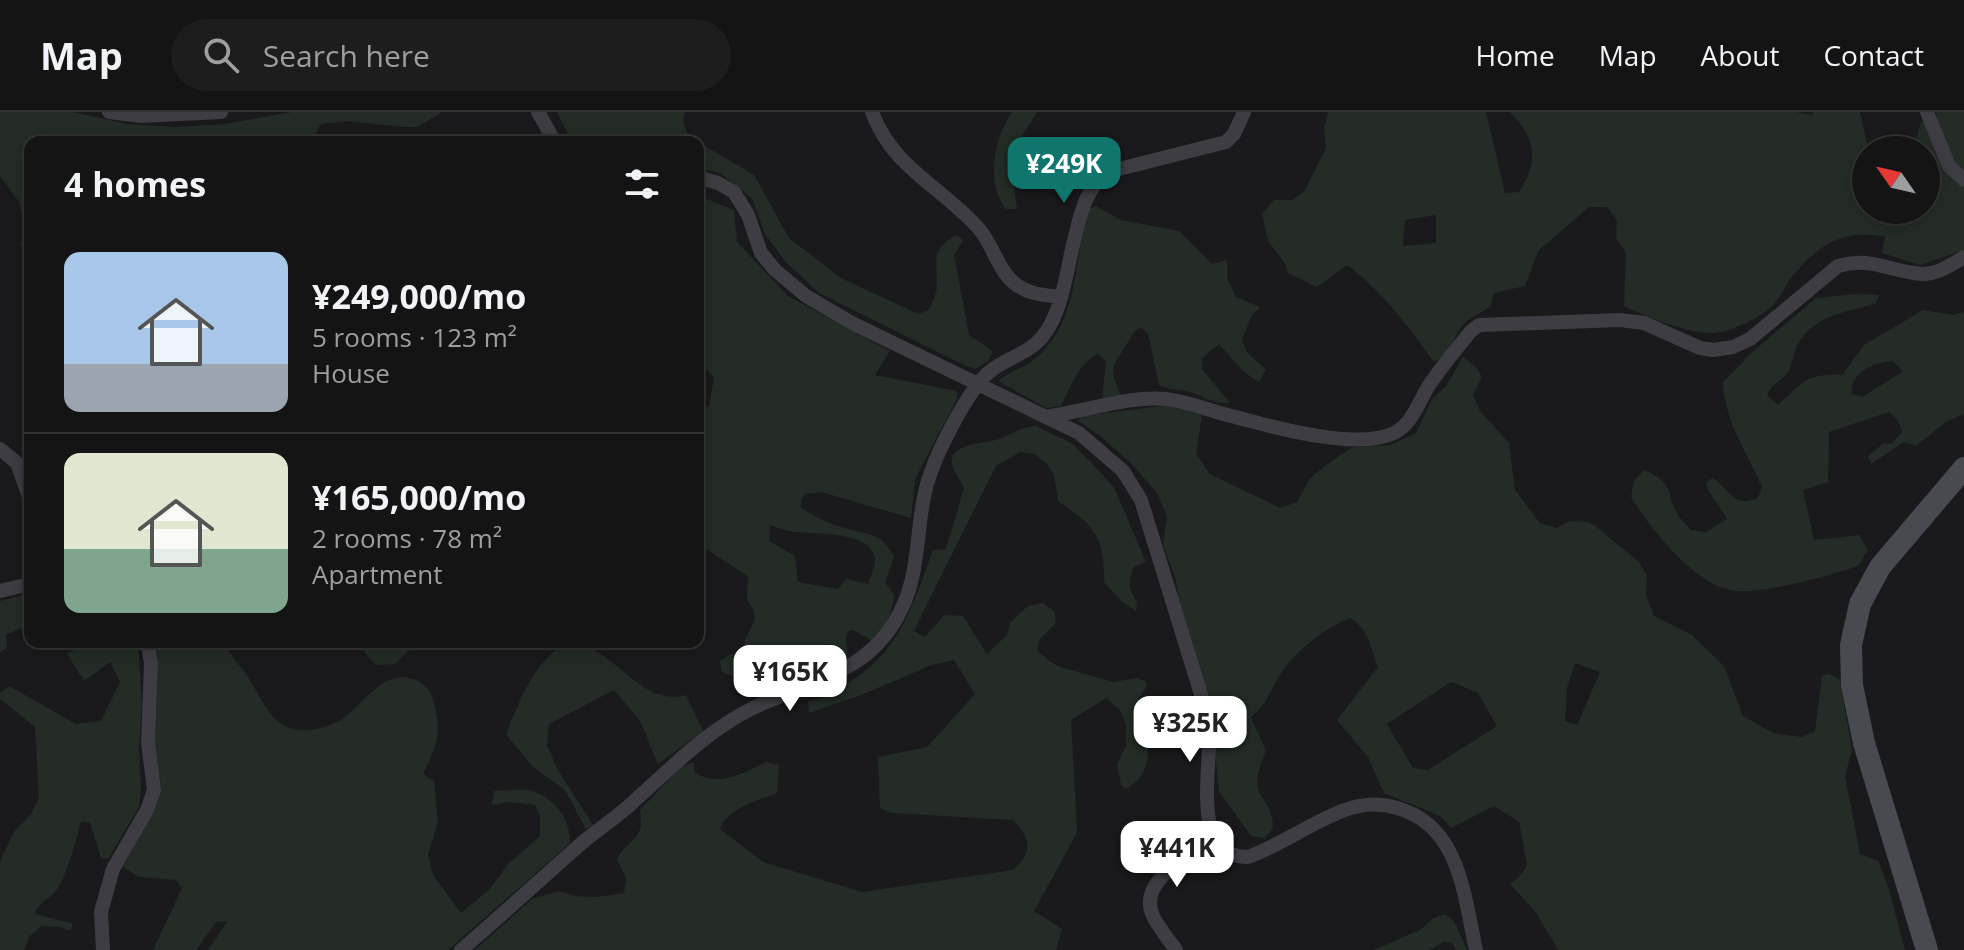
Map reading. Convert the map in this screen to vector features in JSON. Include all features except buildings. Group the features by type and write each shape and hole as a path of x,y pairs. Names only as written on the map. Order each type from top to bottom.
{"street":[{"path":"109,112 141,116 221,112"},
{"path":"538,112 552,136"},
{"path":"872,112 894,153 977,227 1014,284 1025,291 1060,297"},
{"path":"461,950 669,768 721,727 750,709 845,669 863,659 886,638 912,587 921,515 930,475 943,444 989,373 1030,348 1043,336 1054,317 1083,206 1092,188 1103,175 1218,146 1234,134 1244,112"},
{"path":"1927,112 1949,166 1964,180"},
{"path":"704,179 734,192 748,215 761,253 775,270 806,296 852,323 1079,433 1123,471 1141,500 1208,720 1207,799 1211,831 1227,853 1248,857 1346,809 1375,804 1407,810 1433,827 1451,852 1476,950"},
{"path":"1045,417 1155,398 1187,403 1297,432 1354,439 1382,436 1403,427 1429,385 1479,325 1620,320 1644,323 1700,348 1713,350 1733,347 1750,339 1838,266 1854,261 1869,262 1921,274 1947,268 1964,257"},
{"path":"0,449 17,463 24,483"},
{"path":"1927,950 1861,731 1852,685 1851,645 1860,604 1880,567 1964,468"},
{"path":"0,591 24,585"},
{"path":"103,950 101,912 113,869 136,831 154,790 148,743 149,648"},
{"path":"1176,950 1153,916 1153,891 1177,862 1215,840"}],"shaded area":[{"path":"0,112 72,112 128,124 178,127 225,124 292,112 442,112 418,127 349,121 321,124 314,136 24,136 24,220 19,202 0,176"},
{"path":"557,112 685,112 683,120 688,136 569,136"},
{"path":"1012,112 1037,112 1009,149 1017,209 1006,209 996,186 994,160"},
{"path":"1328,112 1486,112 1505,193 1519,192 1532,160 1530,141 1510,112 1796,112 1812,115 1814,112 1860,112 1865,136 1852,136 1852,224 1940,224 1940,136 1917,136 1921,122 1937,116 1936,112 1964,112 1964,250 1920,265 1882,253 1885,237 1845,237 1824,247 1804,263 1768,310 1745,324 1703,333 1668,324 1624,306 1626,253 1616,238 1617,220 1607,207 1589,207 1538,251 1525,286 1494,293 1490,307 1465,323 1447,351 1434,362 1383,298 1347,265 1317,287 1288,273 1285,263 1268,241 1262,214 1274,200 1292,200 1304,192 1326,148 1324,129","holes":["1436,215 1436,243 1403,246 1405,220"]},
{"path":"704,145 754,175 789,238 841,278 918,314 929,310 935,295 939,251 956,235 963,240 954,255 969,335 993,351 988,361 976,369 964,365 819,293 786,262 765,234 752,198 721,174 704,169"},
{"path":"704,199 734,210 737,242 788,296 890,351 875,375 957,391 957,399 915,479 911,518 821,492 805,494 801,500 801,508 818,518 880,539 894,557 885,582 894,595 892,608 880,631 871,640 853,630 848,631 848,658 817,671 770,681 738,678 722,672 720,661 729,655 743,653 745,640 755,620 747,599 748,576 704,548 704,409 709,405 714,378 704,366","holes":["770,525 786,530 841,536 864,543 875,559 868,584 846,579 838,589 798,582 795,556 769,541"]},
{"path":"1096,206 1121,220 1179,231 1212,264 1227,260 1227,278 1236,297 1260,307 1252,315 1242,339 1246,351 1266,370 1259,382 1244,372 1219,344 1202,358 1202,369 1230,403 1162,387 1148,334 1141,327 1135,331 1114,366 1113,375 1121,396 1102,399 1106,361 1098,354 1080,369 1061,406 1046,408 998,381 1035,359 1060,327 1073,290 1087,210"},
{"path":"1879,295 1876,303 1823,320 1806,333 1797,346 1788,372 1767,395 1778,405 1806,381 1821,376 1842,375 1864,345 1923,310 1953,315 1964,312 1964,414 1946,422 1916,446 1904,442 1871,464 1868,456 1884,443 1891,444 1902,432 1898,421 1889,412 1829,432 1828,482 1803,490 1814,540 1859,535 1868,550 1858,566 1774,588 1729,590 1701,576 1673,552 1631,497 1634,481 1644,470 1661,479 1678,515 1691,530 1706,532 1727,519 1707,488 1706,482 1713,478 1737,499 1749,501 1758,498 1762,487 1732,423 1723,382 1751,353 1816,298","holes":["1892,361 1902,372 1862,397 1852,394 1852,386 1864,370"]},
{"path":"1463,357 1477,368 1482,377 1473,395 1480,411 1509,443 1515,490 1540,523 1556,528 1571,521 1588,522 1639,562 1647,576 1646,595 1654,616 1692,635 1724,666 1743,716 1773,733 1802,737 1815,731 1822,676 1829,674 1840,680 1852,750 1845,776 1860,854 1878,861 1905,950 1558,950 1537,914 1510,884 1527,865 1519,822 1494,806 1451,828 1440,816 1384,793 1368,757 1337,720 1378,667 1365,633 1350,618 1321,634 1294,657 1265,702 1251,717 1266,751 1257,780 1272,817 1273,829 1264,838 1251,836 1219,791 1211,712 1180,609 1176,580 1163,545 1167,516 1157,493 1131,463 1078,421 1081,416 1169,405 1202,415 1196,454 1210,474 1280,508 1297,502 1311,477 1354,447 1390,445 1416,433 1432,399 1446,386","holes":["1575,663 1600,672 1577,725 1565,721 1567,688","1451,682 1478,693 1497,726 1428,770 1413,768 1387,724"]},
{"path":"1036,426 1073,444 1114,487 1146,562 1134,567 1131,577 1136,611 1121,601 1104,582 1102,554 1095,534 1081,517 1058,501 1054,475 1046,463 1034,454 1020,452 996,466 914,631 925,637 944,615 963,616 987,654 1007,635 1010,622 1028,606 1043,603 1055,612 1055,624 1040,639 1037,650 1049,661 1113,682 1137,678 1145,681 1147,686 1139,698 1147,736 1147,760 1137,781 1126,789 1121,785 1117,764 1126,745 1126,725 1120,710 1106,698 1071,720 1077,833 1034,911 1062,929 1056,950 475,950 532,899 560,891 574,896 597,897 624,893 626,879 617,859 638,833 640,810 681,767 694,762 694,771 711,779 730,777 766,762 779,765 777,793 736,810 720,829 763,862 862,892 1013,870 1024,857 1027,845 1013,820 891,813 880,808 878,757 927,747 975,694 954,660 932,665 809,713 808,702 859,676 892,643 913,602 933,550 946,549 964,488 952,464 956,452"},
{"path":"24,595 24,627 6,635 7,648 0,652 0,601"},
{"path":"78,648 138,648 142,703 139,807 108,859 101,858 90,823 81,821 60,884 35,913 73,924 70,931 42,926 30,936 24,950 0,950 0,861 14,832 31,814 39,798 35,727 0,699 0,693 9,686 76,724 101,721 120,682 110,662 84,681 67,654"},
{"path":"157,648 227,648 268,711 282,724 301,730 333,724 376,688 395,678 406,677 425,686 433,699 438,729 435,746 423,774 434,781 438,822 428,855 433,875 461,913 490,889 508,864 540,836 540,816 535,805 510,802 492,805 494,791 528,790 545,797 564,817 570,843 448,950 208,950 227,922 217,921 196,950 153,950 182,888 176,880 139,877 123,867 153,813 161,784 154,756"},
{"path":"365,648 411,648 395,664 376,665 365,653"},
{"path":"559,648 588,648 648,690 673,697 686,695 703,731 658,764 640,721 614,690 549,724 547,745 558,770 593,825 586,829 565,790 533,767 506,734 535,673"},
{"path":"1445,914 1454,921 1467,950 1456,950 1452,943 1445,941 1429,950 1374,950 1420,930 1434,918"}]}
